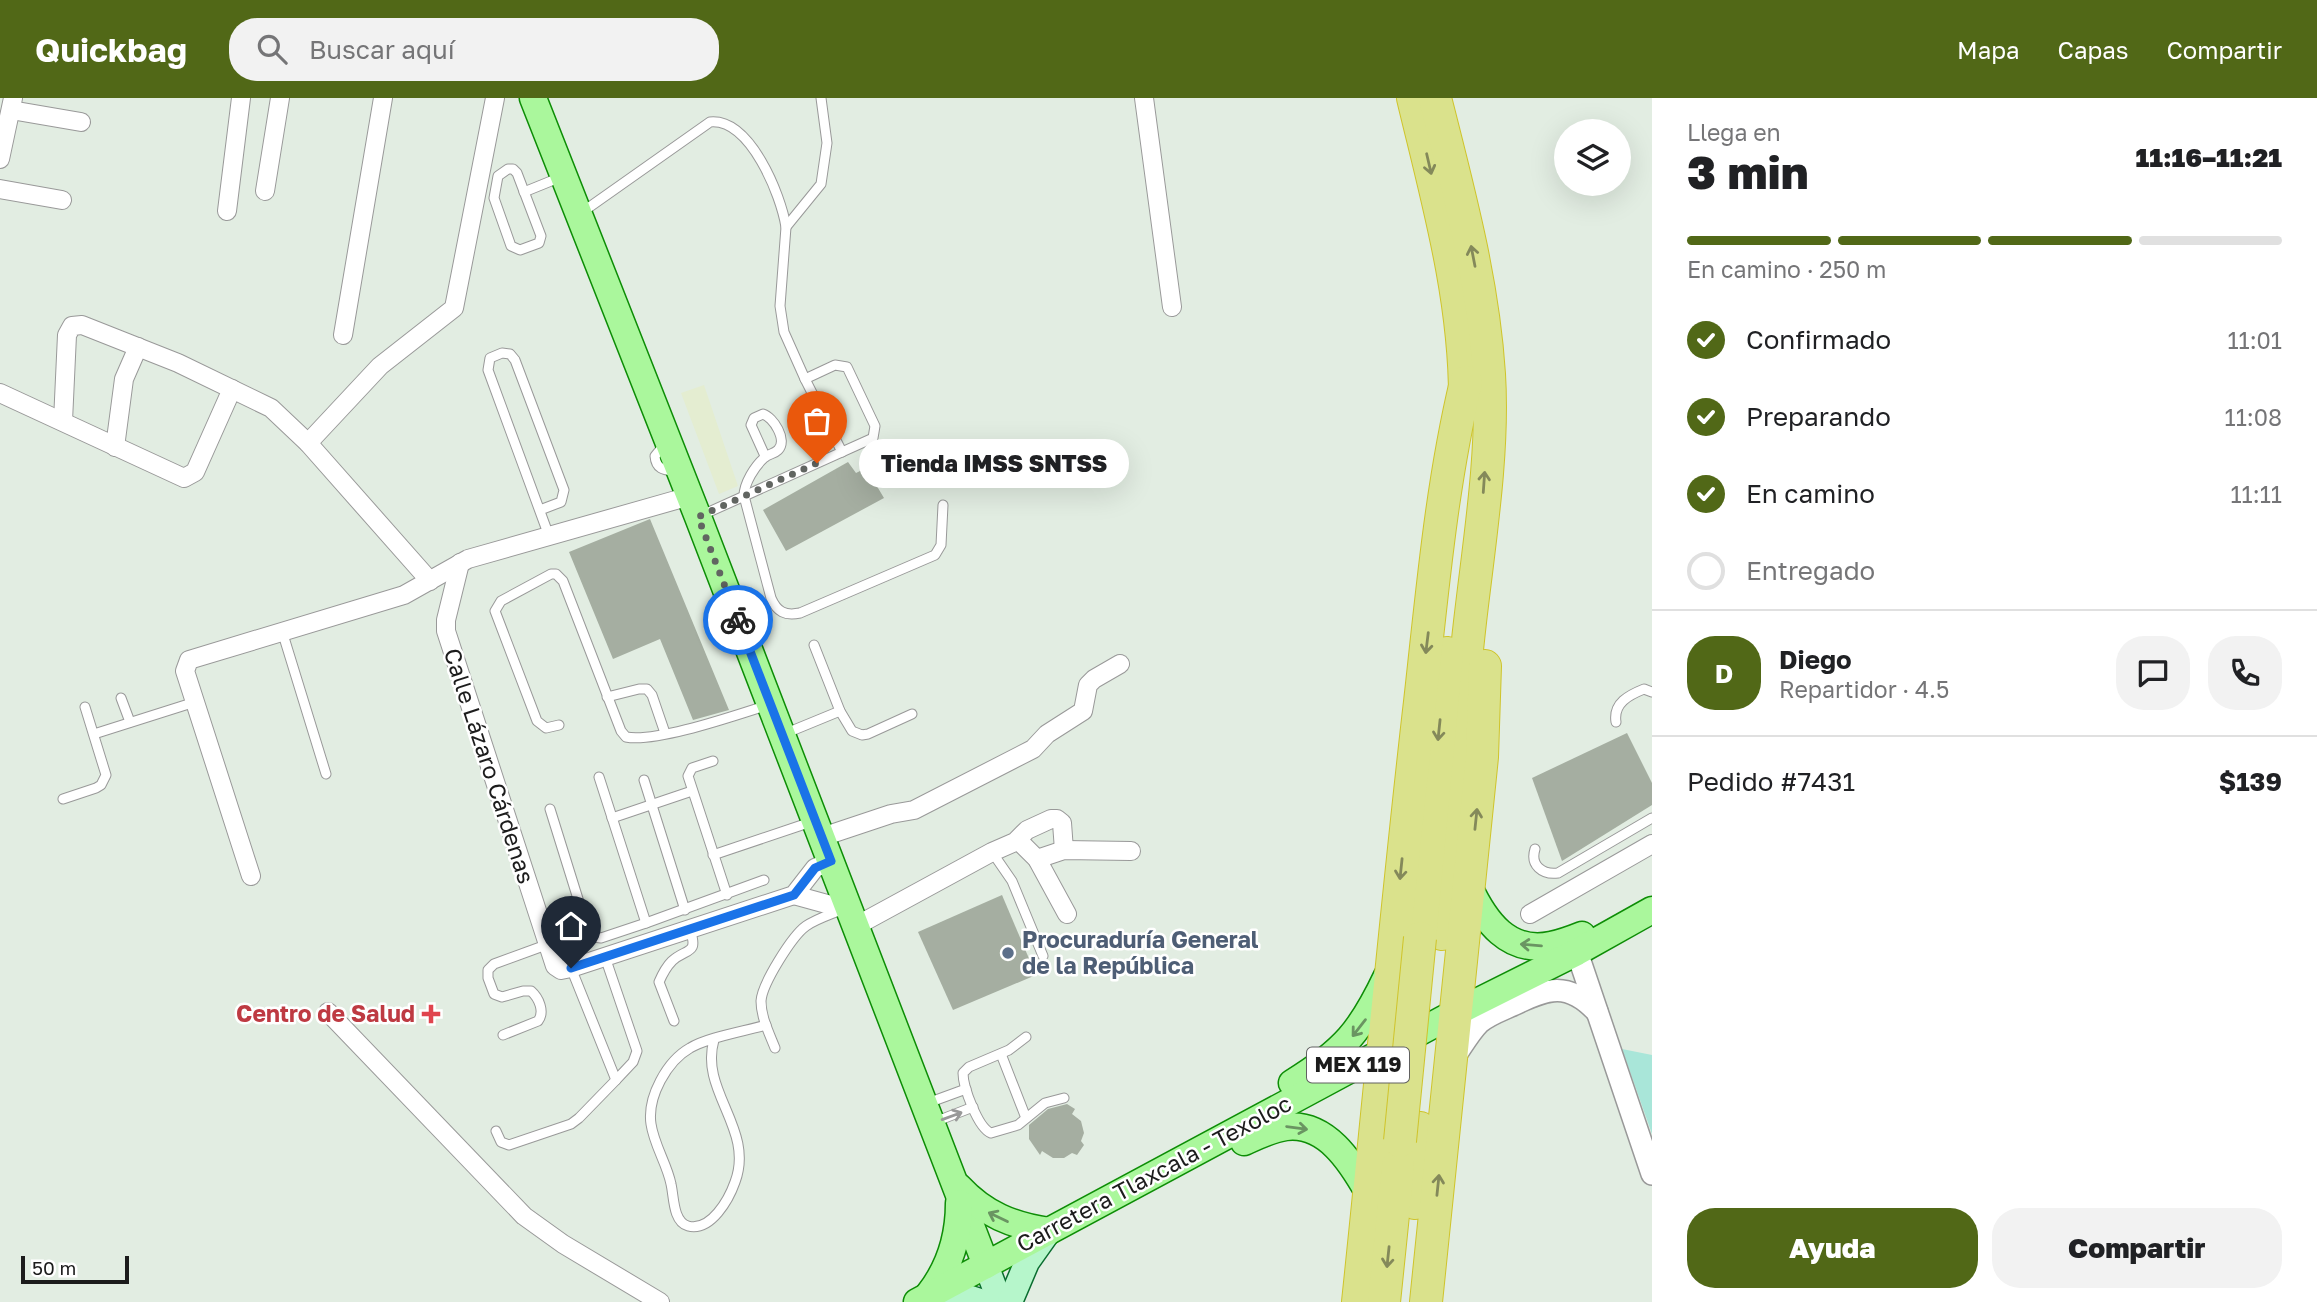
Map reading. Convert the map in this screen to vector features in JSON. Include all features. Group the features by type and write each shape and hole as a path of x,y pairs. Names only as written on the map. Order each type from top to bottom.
{"highway":[{"path":"1413,98 1450,251 1461,323 1465,382 1465,451 1431,936"},
{"path":"1384,1302 1410,1134 1431,936 1479,550 1489,421 1489,376 1480,297 1465,218 1436,98"},
{"path":"1454,98 1465,167 1465,218"},
{"path":"1358,1302 1378,1089 1441,519 1450,453 1465,382"},
{"path":"1426,1302 1482,757 1485,697 1479,550"},
{"path":"1391,968 1425,977 1445,975 1461,967"},
{"path":"1378,1089 1390,1072 1403,1068 1427,1075 1437,1082 1446,1095"},
{"path":"1405,1302 1410,1134"}],"main road":[{"path":"533,98 690,495 927,1114 957,1184 1000,1302"},
{"path":"1469,887 1484,917 1496,930 1508,939 1534,947 1551,946 1648,912"},
{"name":"Carretera Tlaxcala - Texoloc","path":"922,1299 1648,912"},
{"path":"1236,1130 1288,1086 1345,1045 1369,1014 1391,968"},
{"path":"1141,1181 1195,1163 1272,1130 1299,1127 1326,1138 1340,1149 1354,1166 1368,1192"},
{"path":"957,1184 982,1208 998,1217 1014,1224 1049,1231 1027,1262 1010,1302"},
{"path":"922,1299 940,1281 955,1244 958,1225 957,1184"},
{"path":"922,1299 961,1295 984,1302"}],"street":[{"path":"227,211 241,98"},
{"path":"265,191 280,98"},
{"path":"343,335 383,98"},
{"path":"308,443 380,366 454,308 495,98"},
{"path":"1144,98 1172,307"},
{"path":"0,159 12,104 81,122"},
{"path":"0,189 62,200"},
{"path":"63,421 67,335 72,326 82,325 138,346 271,408 308,443 430,581"},
{"path":"115,447 124,379 138,346"},
{"path":"0,393 180,477 188,477 195,472 232,390"},
{"path":"251,876 185,671 186,663 192,658 404,595 460,563 690,495"},
{"name":"Calle Lázaro Cárdenas","path":"460,563 446,620 446,631 546,945 555,967 561,970 571,968"},
{"path":"571,968 794,895 815,868 823,839 891,814 914,810 1032,749 1048,734 1083,711 1088,685 1120,664"},
{"path":"794,895 851,912 992,852 1018,839 1027,830 1055,818 1063,827 1064,850"},
{"path":"1018,839 1037,859 1067,915"},
{"path":"1530,914 1652,844"},
{"path":"1037,859 1064,850 1131,851"},
{"path":"1577,952 1652,1174"},
{"path":"1452,1061 1479,1023 1537,993 1555,989 1571,992 1598,1013"},
{"path":"328,1012 524,1216 564,1244 660,1302"}],"lane":[{"path":"786,227 821,184 827,144 821,98"},
{"path":"579,214 704,125 718,121 733,128 754,149 771,181 786,227 781,318 784,332 842,452"},
{"path":"508,169 513,169 524,192 542,239 537,244 517,250 511,246 494,198 498,176 508,169"},
{"path":"524,192 564,176"},
{"path":"540,510 561,502 564,490 515,360 510,354 502,353 490,358 488,370 549,536"},
{"path":"690,495 744,496 870,440 876,430 850,371 844,365 835,365 805,379"},
{"path":"765,456 751,425 754,418 763,414 773,421 781,442 778,449 765,456 746,483 744,496 771,598 782,613 800,613 934,555 939,551 942,539 943,505"},
{"path":"559,725 546,728 537,721 496,614 500,601 547,575 556,574 560,577 621,731 626,737 665,733 701,725 770,704"},
{"path":"282,631 326,774"},
{"path":"814,645 840,711 852,731 862,735 912,714"},
{"path":"607,697 639,689 647,690 652,695 665,733"},
{"path":"1616,722 1617,708 1622,700 1644,690 1652,692"},
{"path":"121,698 130,722"},
{"path":"94,734 195,702"},
{"path":"63,799 96,788 104,780 105,769 85,708"},
{"path":"783,735 840,711"},
{"path":"713,761 695,766 689,772 688,780 727,895"},
{"path":"599,777 646,923"},
{"path":"644,780 685,910"},
{"path":"612,818 692,791"},
{"path":"550,809 593,937 601,938 764,880"},
{"path":"1535,849 1533,859 1540,870 1553,874 1564,871 1652,817"},
{"path":"713,855 823,839"},
{"path":"992,852 1012,881 1043,956"},
{"path":"1564,871 1575,890"},
{"path":"775,1048 766,1025 761,1000 764,986 801,930 816,920 851,912"},
{"path":"674,1021 659,982 672,961 693,946 690,930"},
{"path":"503,1035 538,1021 542,1014 537,997 531,991 502,998 494,994 488,970 494,964 546,945"},
{"path":"496,1131 501,1142 509,1145 571,1124 635,1058 637,1051 605,957"},
{"path":"571,968 616,1080"},
{"path":"714,1040 710,1066 739,1147 738,1172 727,1199 716,1215 692,1227 685,1226 677,1215 666,1166 652,1129 650,1111 656,1087 679,1057 693,1046 766,1025"},
{"path":"1026,1037 1001,1054 965,1070 962,1077 984,1130 991,1133 1018,1125 1045,1103 1064,1098"},
{"path":"1001,1054 1026,1118"},
{"path":"927,1114 966,1089"},
{"path":"927,1114 973,1107"}],"shaded area":[{"path":"704,385 738,486 719,494 681,393"},
{"path":"1622,1049 1652,1055 1652,1134"}],"building":[{"path":"848,462 856,473 866,468 884,498 786,551 763,510"},
{"path":"650,519 729,710 693,720 660,639 613,659 569,552"},
{"path":"1627,733 1652,783 1652,805 1562,861 1532,778"},
{"name":"Procuraduría General de la República","path":"1002,895 1036,975 953,1010 918,932"},
{"path":"1067,1104 1075,1109 1072,1114 1081,1121 1084,1133 1081,1141 1084,1145 1077,1155 1072,1153 1064,1158 1053,1158 1042,1151 1040,1155 1029,1139 1029,1125 1048,1109"}],"way so far":[{"path":"738,620 698,517 817,463"}],"place":[{"name":"Tienda IMSS SNTSS","path":"817,463"},
{"name":"Procuraduría General de la República","path":"1008,953"},
{"name":"Centro de Salud","path":"431,1014"}],"route":[{"path":"571,968 794,895 815,868 831,861 738,620"}]}
